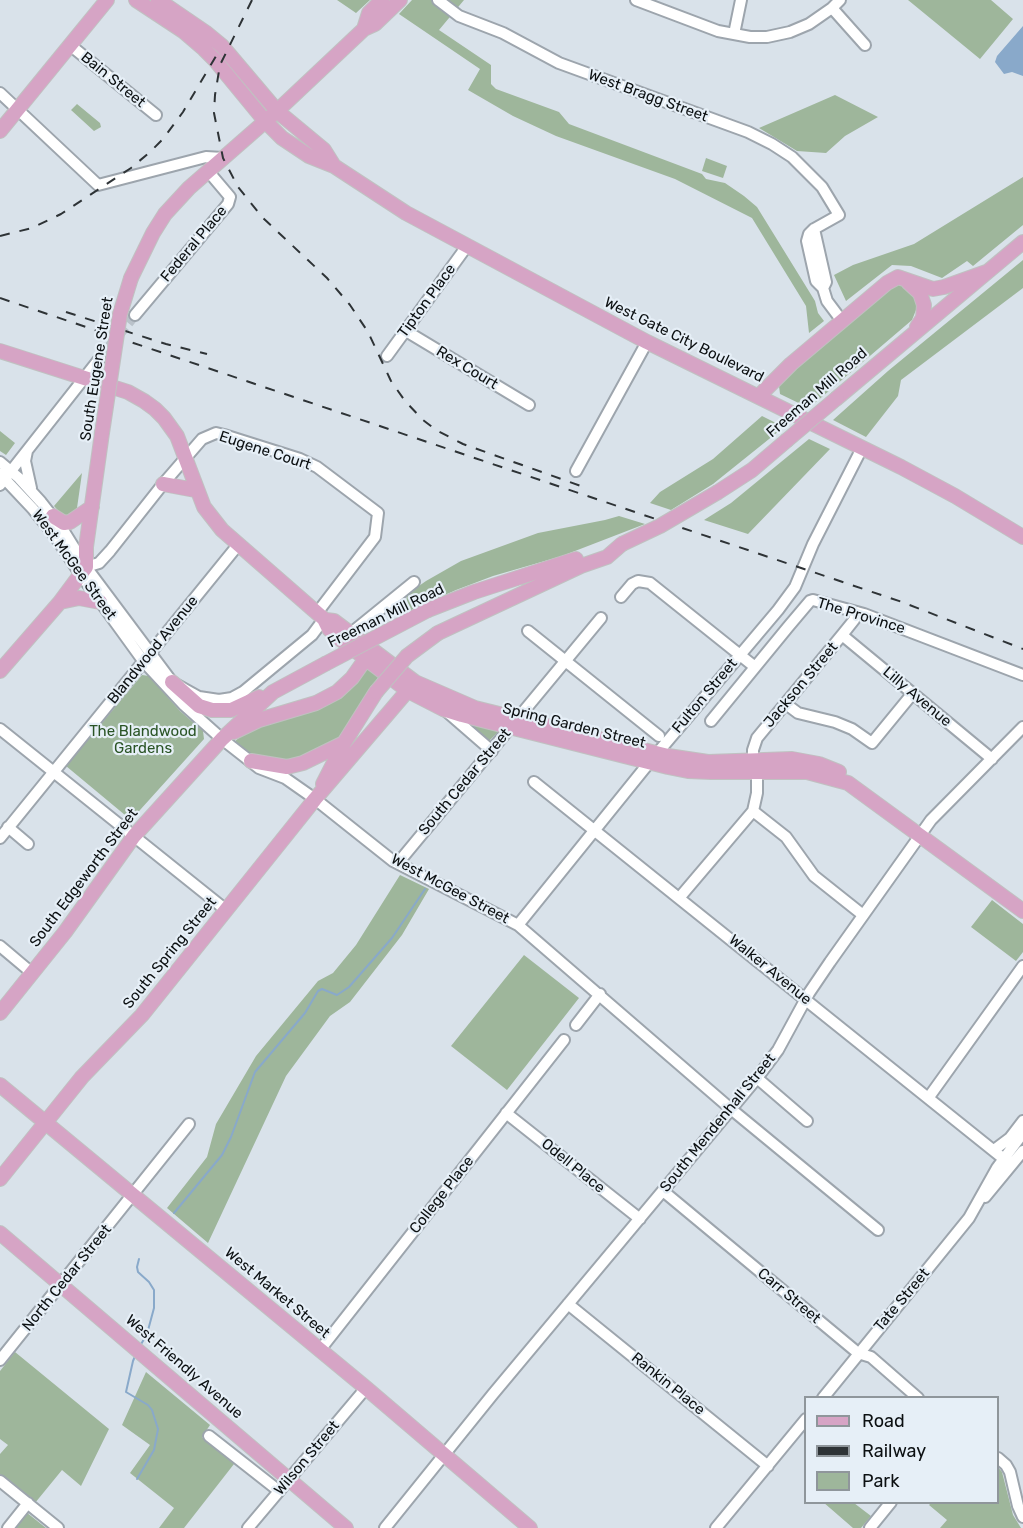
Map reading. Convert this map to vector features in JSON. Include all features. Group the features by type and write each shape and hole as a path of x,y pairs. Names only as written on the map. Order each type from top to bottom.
{"main road":[{"path":"0,131 107,0"},
{"name":"West Gate City Boulevard","path":"136,0 183,31 204,49 265,121 295,148 318,161 334,166 402,210 467,246 712,376 759,396 955,496 1023,537"},
{"name":"West Gate City Boulevard","path":"158,0 222,46 277,111 324,150 334,166"},
{"name":"South Eugene Street","path":"364,29 369,13 382,0"},
{"name":"South Eugene Street","path":"83,571 120,314 131,278 144,249 165,214 208,171 277,111 364,29 375,24 400,0"},
{"name":"Freeman Mill Road","path":"222,739 273,692 428,610 474,592 558,566 607,547 620,545 660,526 718,492 752,470 1023,242"},
{"path":"759,396 791,364 887,283 898,277 933,289 986,272"},
{"path":"898,277 910,283 920,293 924,305 923,318 913,333"},
{"name":"Spring Garden Street","path":"0,351 128,392 144,400 164,418 177,436 195,489 212,519 238,545 320,616 329,629 443,709 515,723 653,758 755,766 792,759 808,761 837,771 848,783 1023,911"},
{"path":"163,484 195,489"},
{"path":"53,516 64,523 70,522 92,507"},
{"name":"Freeman Mill Road","path":"315,799 344,743 376,692 406,656 438,633 581,566 607,557 620,545"},
{"path":"0,670 60,602 83,571"},
{"path":"60,602 73,598 88,598 100,602"},
{"name":"Spring Garden Street","path":"320,616 334,621 350,634 368,656"},
{"path":"222,739 259,720 316,703 337,692 352,678 368,656"},
{"path":"172,682 199,706 219,711 231,710 273,692"},
{"path":"315,799 411,687"},
{"name":"Spring Garden Street","path":"411,687 515,723"},
{"name":"South Edgeworth Street","path":"0,1013 65,932 134,836 222,739"},
{"path":"251,761 287,767 303,763 344,743"},
{"name":"South Spring Street","path":"0,1179 82,1077 142,1015 315,799"},
{"name":"West Market Street","path":"0,1085 366,1388 530,1528"},
{"name":"West Friendly Avenue","path":"0,1233 346,1528"}],"street":[{"name":"West Bragg Street","path":"438,0 467,20 503,33 559,63 761,138 792,157 816,179 839,215 814,229 807,241 826,282 823,288 827,302 842,321"},
{"path":"636,0 734,34 767,37 790,32 809,24 836,4 865,45"},
{"path":"734,34 741,0"},
{"name":"Bain Street","path":"70,45 156,115"},
{"path":"0,93 98,185 206,157 223,158"},
{"name":"Federal Place","path":"135,315 228,204 230,197 208,171"},
{"name":"Tipton Place","path":"387,356 467,246"},
{"name":"Rex Court","path":"406,331 529,405"},
{"path":"576,471 647,342"},
{"path":"4,477 100,358"},
{"name":"Eugene Court","path":"83,571 99,563 202,439 216,433 300,459 317,467 376,510 378,516 375,537 320,616"},
{"name":"Fulton Street","path":"518,925 799,582 813,544 862,448"},
{"path":"27,451 25,461 32,491"},
{"name":"West McGee Street","path":"0,462 4,477 83,571 184,705 222,739 259,768 292,782 398,863 518,925 731,1109 879,1230"},
{"name":"West McGee Street","path":"4,477 32,491 53,516 100,602 172,682"},
{"name":"Blandwood Avenue","path":"0,838 238,545"},
{"path":"621,597 638,581 650,583 755,667"},
{"path":"350,634 414,582"},
{"name":"The Province","path":"711,721 810,601 816,600 932,639 1023,675"},
{"name":"Jackson Street","path":"753,811 757,793 753,750 757,738 854,620 857,612"},
{"path":"172,682 207,699 232,698 243,692 312,635 320,616"},
{"name":"South Cedar Street","path":"398,863 601,618"},
{"path":"528,631 659,736"},
{"name":"Lilly Avenue","path":"842,635 992,759"},
{"path":"786,704 798,713 835,722 852,729 872,743 913,693"},
{"path":"443,709 492,751"},
{"name":"South Mendenhall Street","path":"385,1528 443,1455 757,1078 778,1050 806,999 931,820 1023,727"},
{"path":"0,729 226,910"},
{"name":"Walker Avenue","path":"534,782 1004,1159"},
{"path":"680,897 753,811 786,837 814,876 863,915"},
{"path":"8,827 28,844"},
{"path":"0,946 32,974"},
{"path":"929,1097 1023,966"},
{"path":"576,1025 600,994"},
{"name":"College Place","path":"320,1350 564,1040"},
{"path":"757,1078 807,1121"},
{"name":"Odell Place","path":"506,1113 640,1219"},
{"path":"994,1150 1010,1138 1023,1120"},
{"path":"133,1195 189,1124"},
{"name":"Tate Street","path":"825,1396 959,1232 1004,1159 1023,1135"},
{"name":"Tate Street","path":"980,1201 991,1192 1023,1151"},
{"name":"Carr Street","path":"663,1191 858,1353 871,1358 916,1396"},
{"name":"North Cedar Street","path":"0,1360 133,1195"},
{"name":"Rankin Place","path":"568,1304 768,1466"},
{"name":"Wilson Street","path":"248,1528 366,1388"},
{"path":"717,1528 804,1421"},
{"path":"209,1436 279,1491"},
{"path":"999,1459 1010,1472 1023,1517"},
{"path":"0,1481 58,1528"},
{"path":"8,1528 28,1503"},
{"path":"870,1528 890,1504"}],"green space":[{"path":"337,0 370,0 356,13"},
{"path":"412,0 464,0 439,30 491,65 491,84 496,89 559,112 569,124 702,174 706,179 725,183 744,196 757,207 815,301 818,313 824,321 809,333 806,306 752,218 675,179 556,136 513,116 468,90 480,69 399,14"},
{"path":"908,0 991,0 1013,19 980,59"},
{"path":"835,95 878,117 845,136 826,153 797,151 759,128"},
{"path":"77,104 100,123 101,127 94,131 71,110"},
{"path":"706,158 727,166 723,178 702,171"},
{"path":"1023,177 1023,225 973,266 967,261 942,278 911,266 892,265 846,301 834,275 853,265 914,244"},
{"path":"1023,260 1023,288 901,380 898,396 866,437 833,420 888,371"},
{"path":"905,286 912,291 918,305 912,320 809,408 780,394 779,386 783,380 892,287"},
{"path":"762,416 784,427 713,484 671,510 650,503 660,492 713,459"},
{"path":"0,431 15,443 6,455 0,451"},
{"path":"809,439 830,449 748,534 704,520 731,503"},
{"path":"82,473 77,508 69,516 62,515 54,506"},
{"path":"619,516 645,524 562,556 493,576 409,611 406,595 461,561 538,533"},
{"path":"368,668 379,676 339,740 314,754 290,761 254,756 234,742 253,726 307,710"},
{"name":"The Blandwood Gardens","path":"142,675 149,676 180,711 203,731 204,739 131,820 66,766"},
{"path":"465,722 497,730 498,732 487,743"},
{"path":"400,875 429,889 402,935 350,1002 330,1016 286,1076 208,1243 167,1208 207,1157 216,1124 256,1056 318,981 333,973 356,945"},
{"path":"992,900 1023,924 1023,952 1016,961 971,927"},
{"path":"524,955 579,998 507,1090 451,1046"},
{"path":"15,1352 109,1429 81,1486 62,1470 35,1503 0,1474 0,1454 8,1445 0,1439 0,1371"},
{"path":"146,1372 210,1425 202,1437 234,1464 184,1528 159,1528 174,1508 130,1473 150,1445 122,1425"},
{"path":"999,1468 1013,1515 1021,1528 940,1528 947,1520 929,1505 999,1504"},
{"path":"825,1504 855,1504 871,1516 861,1528 853,1528"},
{"path":"26,1512 46,1528 14,1528"}],"water":[{"path":"1023,26 1023,76 1012,72 1004,74 995,62 997,56"}],"waterway":[{"path":"174,1213 222,1155 255,1072 305,1013 318,991 322,989 337,995 349,987 392,938 425,889"},
{"path":"139,1259 138,1272 154,1290 154,1308 147,1334 140,1346"},
{"path":"136,1354 126,1392 148,1405 158,1429 154,1450 137,1479"}],"tunnel":[{"path":"100,358 135,315"}],"railway":[{"path":"252,0 220,65 215,95 214,113 223,158 238,187 263,218 327,278 350,305 368,332 391,381 405,401 423,420 436,430 463,444 581,486"},
{"path":"0,236 32,228 61,214 131,168 150,152 183,112 219,51"},
{"path":"0,298 902,602 1023,649"},
{"path":"66,312 166,344 207,354"}]}
